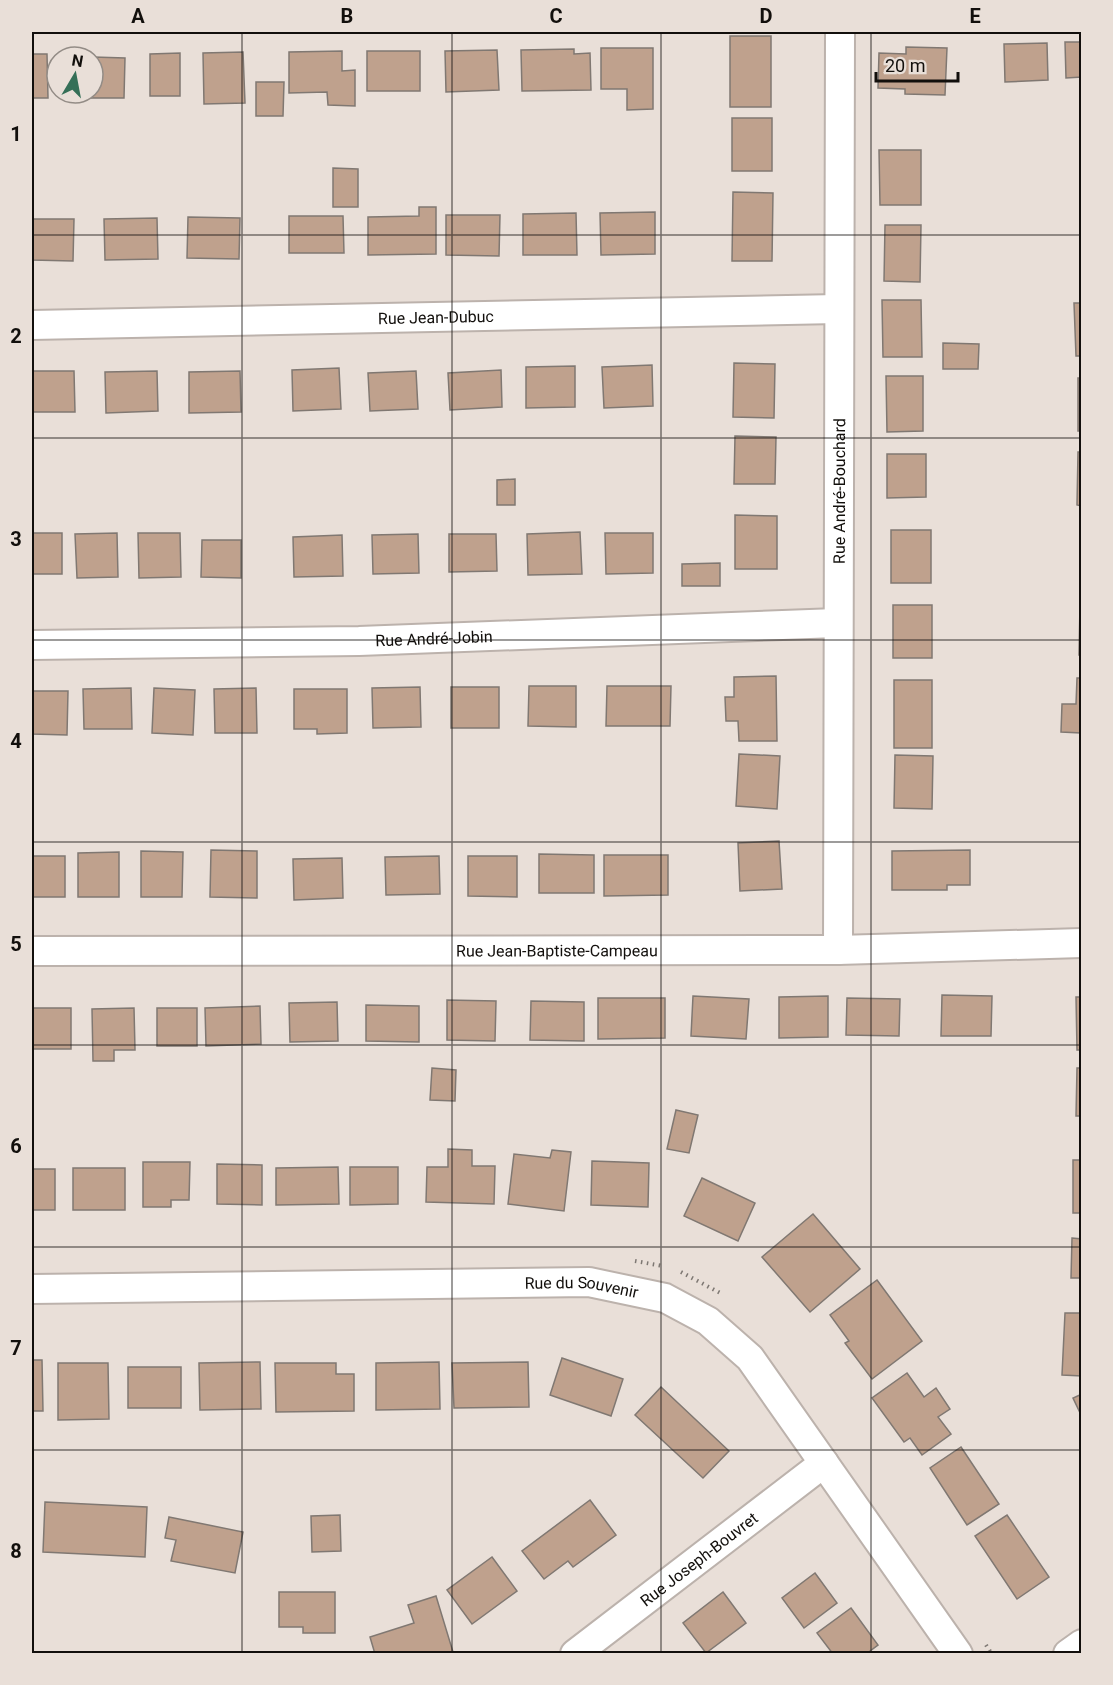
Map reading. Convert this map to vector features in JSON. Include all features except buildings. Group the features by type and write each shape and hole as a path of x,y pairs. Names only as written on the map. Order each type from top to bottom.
{"street":[{"name":"Rue André-Bouchard","path":"838,950 840,32"},
{"name":"Rue Jean-Dubuc","path":"32,325 838,309"},
{"name":"Rue André-Jobin","path":"32,645 359,641 837,623"},
{"name":"Rue Jean-Baptiste-Campeau","path":"32,951 838,950 1082,943"},
{"name":"Rue du Souvenir","path":"32,1288 589,1282 665,1299 708,1321 750,1358 958,1653"},
{"name":"Rue Joseph-Bouvret","path":"574,1653 824,1463"},
{"path":"1068,1653 1082,1644"}],"path":[{"path":"627,1259 668,1268"},
{"path":"678,1270 718,1291 725,1298"}]}
